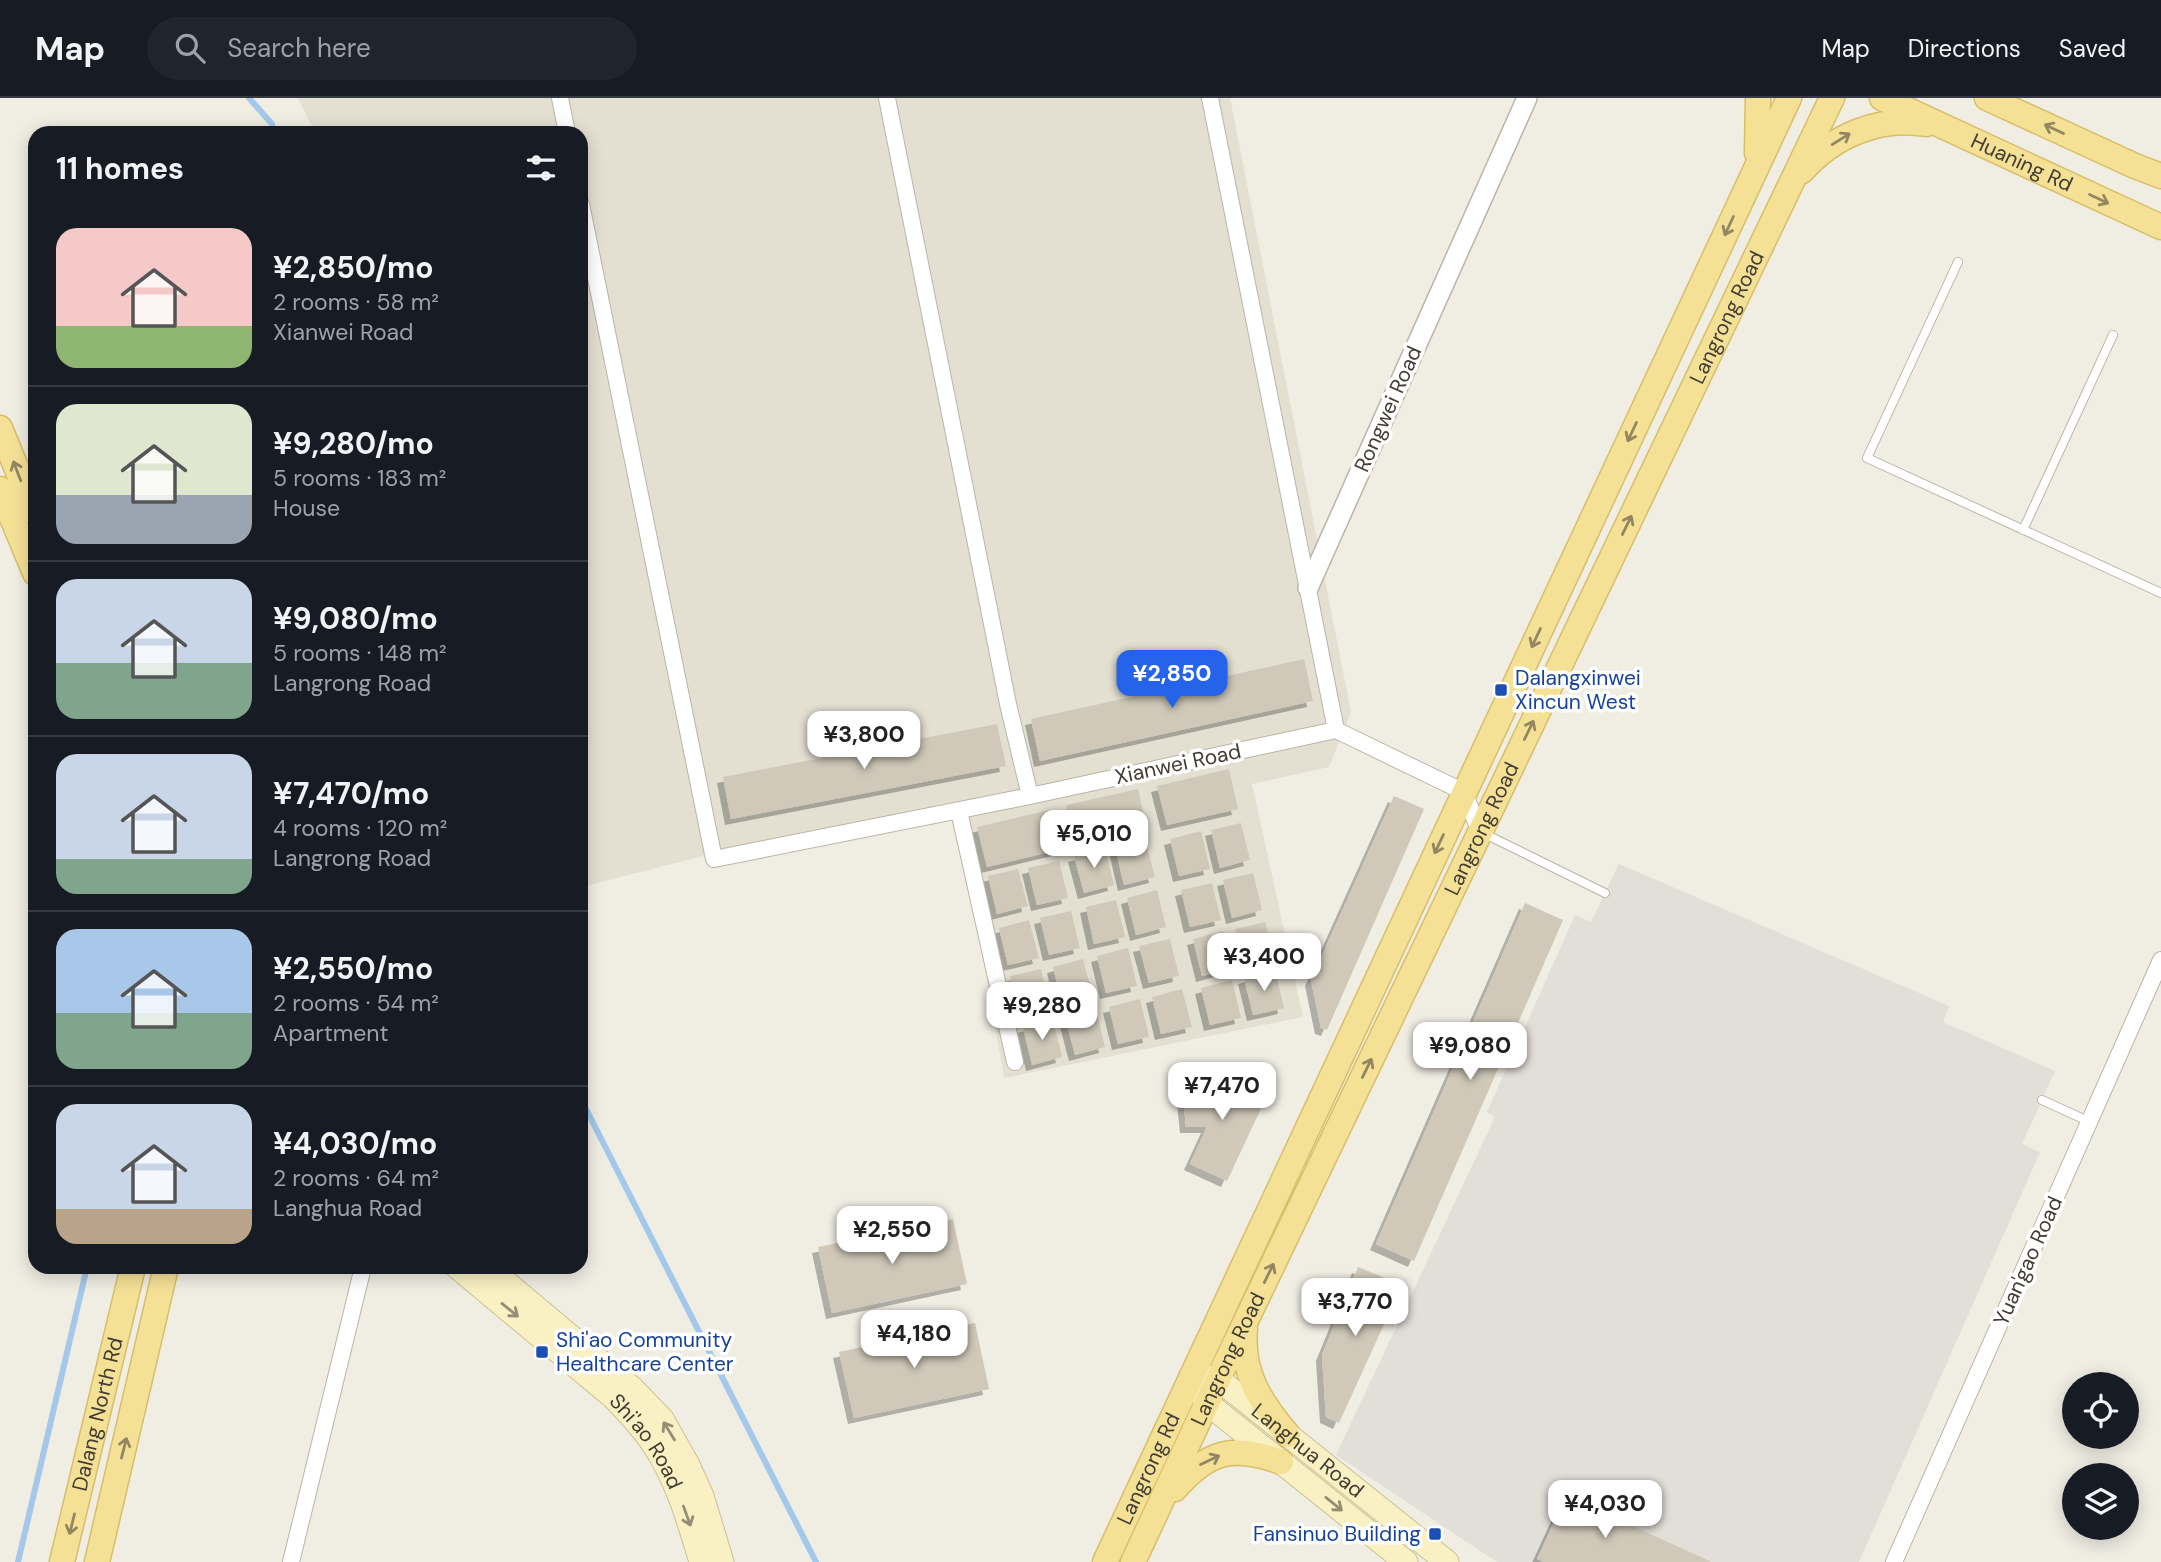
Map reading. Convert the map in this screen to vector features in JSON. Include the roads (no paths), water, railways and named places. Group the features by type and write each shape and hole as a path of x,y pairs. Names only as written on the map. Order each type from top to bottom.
{"main road":[{"path":"1750,181 1759,139 1758,98"},
{"name":"Langrong Road","path":"1190,1375 1789,98"},
{"name":"Langrong Road","path":"1133,1562 1832,98"},
{"name":"Huaning Rd","path":"1882,98 2161,228"},
{"path":"1987,98 2161,176"},
{"path":"1791,185 1809,163 1843,137 1857,130 1876,125 1917,122 1943,127"},
{"path":"1,435 28,497"},
{"path":"0,489 28,556"},
{"name":"Dalang North Rd","path":"62,1562 132,1274"},
{"name":"Dalang North Rd","path":"97,1562 164,1274"},
{"name":"Shi'ao Road","path":"465,1274 614,1398 636,1421 666,1466 690,1525 701,1562"},
{"name":"Shi'ao Road","path":"496,1274 632,1388 662,1419 702,1496 722,1562"},
{"path":"1246,1321 1244,1349 1248,1370 1262,1402 1288,1435"},
{"path":"1190,1375 1219,1379"},
{"name":"Langhua Road","path":"1190,1375 1208,1403 1406,1562"},
{"name":"Langrong Rd","path":"1105,1562 1190,1375"},
{"name":"Langhua Road","path":"1219,1379 1447,1562"},
{"path":"1160,1505 1199,1465 1225,1453 1259,1453 1281,1462"}],"street":[{"path":"559,98 565,126"},
{"path":"887,98 1005,691 1030,796"},
{"path":"1210,98 1336,730 1464,792 1480,832"},
{"name":"Rongwei Road","path":"1308,589 1527,98"},
{"name":"Xianwei Road","path":"588,238 714,859 959,811 1336,730"},
{"path":"959,811 1014,1062"},
{"name":"Yuan'gao Road","path":"1894,1562 2161,960"},
{"path":"291,1562 361,1274"}],"lane":[{"path":"1958,261 1867,458 2161,593"},
{"path":"2023,530 2113,335"},
{"path":"1480,832 1605,893"},
{"path":"2042,1100 2090,1122"}],"waterway":[{"path":"249,98 272,126"},
{"path":"588,1113 816,1562"},
{"path":"18,1562 85,1274"}],"place":[{"name":"Dalangxinwei Xincun West","path":"1501,690"},
{"name":"Shi'ao Community Healthcare Center","path":"542,1352"},
{"name":"Fansinuo Building","path":"1435,1534"}]}
